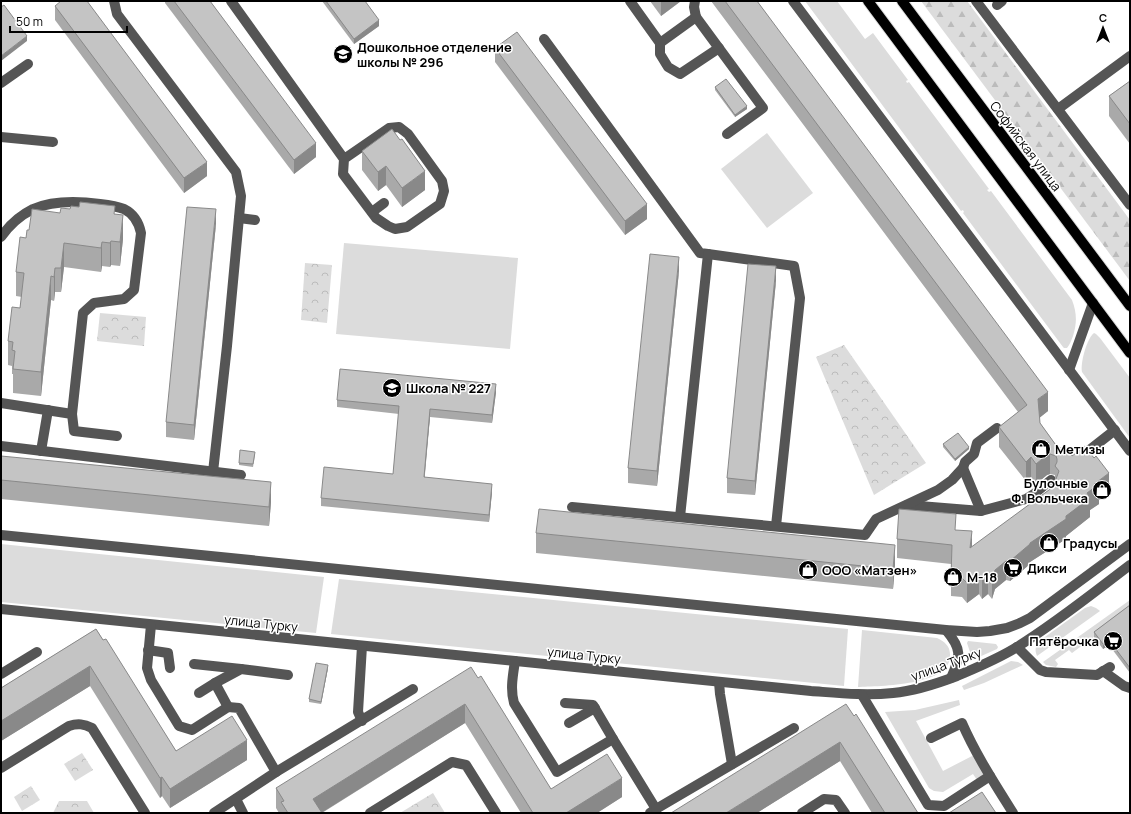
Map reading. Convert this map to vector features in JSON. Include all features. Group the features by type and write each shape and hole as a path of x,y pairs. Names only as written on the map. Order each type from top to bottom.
{"main road":[{"path":"868,1 1130,353"},
{"name":"Софийская улица","path":"902,1 1130,306"}],"street":[{"path":"114,1 117,14 236,172 241,196 227,346 213,472"},
{"path":"231,1 344,159 343,174 376,218 391,228 395,229 407,227 440,204 444,191 442,181 408,134 399,127 389,128 344,159"},
{"path":"630,1 660,43 660,54 668,68 680,74 718,48"},
{"path":"695,1 694,7 696,17 763,108 727,134"},
{"path":"793,1 1130,451"},
{"path":"976,1 1130,205"},
{"path":"660,43 696,17"},
{"path":"544,39 700,253 794,266 800,298 776,526"},
{"path":"1058,109 1130,56"},
{"path":"1,83 28,64"},
{"path":"1,137 53,142"},
{"path":"1,237 10,225 34,209 49,204 65,202 115,206 125,210 134,217 140,225 141,233 134,290 124,299 94,303 83,313 72,414 74,431 117,436"},
{"path":"372,212 384,203"},
{"path":"239,218 256,220"},
{"path":"680,517 708,254"},
{"path":"1069,370 1093,303"},
{"path":"1,403 72,414"},
{"path":"41,451 48,410"},
{"path":"572,507 865,535 876,518 938,490 952,480 963,468 965,462 974,454 978,443 997,428"},
{"path":"1072,464 1115,430"},
{"path":"1,446 241,475"},
{"path":"963,468 981,511"},
{"path":"906,505 981,511 1026,499 1051,480"},
{"name":"улица Турку","path":"1,535 977,632 1007,628 1030,618 1130,544"},
{"name":"улица Турку","path":"1,609 719,682 862,695 893,693 916,689 951,678 983,665 1038,633 1130,565"},
{"path":"151,625 147,668 151,680 179,726 192,730 228,707 239,708 276,772"},
{"path":"946,630 957,644 959,651 958,660 951,678"},
{"path":"362,646 358,712 362,721"},
{"path":"1016,647 1040,670 1046,672 1097,675 1107,669 1124,686 1130,688"},
{"path":"148,650 168,653 170,668"},
{"path":"1,674 36,652"},
{"path":"515,661 512,685 514,703 557,772 613,739"},
{"path":"194,664 288,675"},
{"path":"199,693 241,669"},
{"path":"719,682 732,764"},
{"path":"215,683 228,707"},
{"path":"214,813 276,772 413,689"},
{"path":"862,695 928,805 944,806 990,776"},
{"path":"565,703 593,705 653,811 794,728"},
{"path":"569,723 595,708"},
{"path":"931,738 962,723 969,739 1013,813"},
{"path":"1,768 69,726 77,724 85,725 92,728 145,813"},
{"path":"370,813 452,762 466,765 496,813"},
{"path":"236,799 243,813"},
{"path":"802,813 824,799 836,800 845,813"}],"green space":[{"path":"805,1 837,1 865,39 873,33 908,80 906,81 907,83 909,82 989,189 987,190 989,192 991,191 1072,300 1076,314 1076,322 1073,336 1067,348 1063,347 963,213 963,210 961,211"},
{"path":"921,1 967,1 1130,220 1130,281"},
{"path":"767,133 813,193 767,228 721,169"},
{"path":"344,243 518,258 510,349 336,334"},
{"path":"305,263 332,265 327,323 301,320"},
{"path":"100,313 146,317 144,346 97,341"},
{"path":"1094,333 1100,338 1130,378 1130,438 1082,372 1082,363 1085,351 1091,336"},
{"path":"844,345 926,463 874,495 816,357"},
{"path":"1,544 324,577 316,633 1,602"},
{"path":"339,579 848,629 844,686 331,634"},
{"path":"1130,600 1130,610 1072,653 1069,650 1055,660 1058,664 1056,667 1046,665 1043,662"},
{"path":"1091,606 1100,611 1037,656 1036,646 1038,642 1085,608"},
{"path":"862,630 937,638 948,646 950,654 948,665 940,673 913,682 897,685 858,687"},
{"path":"968,641 996,644 998,647 997,649 970,661"},
{"path":"1011,661 1018,662 1023,665 984,683 964,690 962,686"},
{"path":"959,700 960,705 916,721 943,771 974,755 985,775 977,780 973,774 943,792 934,791 929,788 885,712 915,710"},
{"path":"82,753 93,770 75,781 64,764"},
{"path":"31,786 40,800 22,811 14,797"},
{"path":"433,793 445,813 400,813"},
{"path":"59,801 87,801 94,813 53,813"}],"building":[{"path":"61,1 87,1 207,162 184,178 55,6"},
{"path":"174,1 210,1 316,143 294,160"},
{"path":"326,1 365,1 379,20 354,39"},
{"path":"725,1 757,1 1048,392 1038,399 1040,423 1058,448 1060,447 1061,452 1064,455 1070,454 1072,456 1085,446 1094,458 1096,456 1109,473 1097,482 1099,484 1087,493 1090,498 1066,516 1066,519 1030,543 1010,561 1006,561 995,570 992,580 988,575 982,579 979,575 967,583 962,578 951,577 952,545 897,539 899,509 956,514 955,530 972,531 970,548 1053,487 1059,471 1055,466 1057,462 1056,456 1050,454 1047,455 1036,464 1031,457 1026,462 999,427 1027,405"},
{"path":"4,5 27,36 1,56 1,7"},
{"path":"517,32 647,204 625,221 495,48"},
{"path":"726,79 747,106 735,115 715,87"},
{"path":"1130,81 1130,124 1109,96"},
{"path":"392,129 400,140 402,139 425,171 402,188 386,166 378,172 362,151"},
{"path":"80,202 115,206 114,214 123,215 120,242 102,242 101,248 64,243 61,268 55,268 54,277 51,276 41,372 13,369 15,351 12,350 13,342 8,341 12,307 20,308 24,273 16,272 20,237 26,238 27,230 29,230 32,209 60,213 61,208 70,209 71,206 79,207"},
{"path":"187,207 216,209 194,425 166,422"},
{"path":"650,254 679,257 657,471 628,468"},
{"path":"748,264 776,266 755,481 727,478"},
{"path":"340,369 496,384 492,415 430,409 424,477 492,484 489,515 321,498 324,467 393,474 399,406 337,400"},
{"path":"958,433 969,447 955,459 943,444"},
{"path":"240,450 255,452 253,464 239,463"},
{"path":"1,456 271,482 269,507 1,480"},
{"path":"539,509 895,545 893,569 536,533"},
{"name":"Пятёрочка","path":"1130,605 1130,668 1109,640 1103,644 1094,632"},
{"path":"96,629 103,640 106,639 176,751 232,716 247,740 170,789 162,777 160,778 90,666 1,721 1,688"},
{"path":"316,663 328,665 321,702 309,699"},
{"path":"471,667 478,678 481,676 551,789 607,754 622,778 566,813 533,813 465,704 313,799 322,813 288,813 281,802 284,801 276,788"},
{"path":"846,704 854,716 856,714 918,813 885,813 840,742 726,813 671,813"},
{"path":"982,792 996,813 949,813"}],"place":[{"name":"Дошкольное отделение школы № 296","path":"343,54"},
{"name":"Школа № 227","path":"392,388"},
{"name":"Метизы","path":"1041,449"},
{"name":"Булочные Ф. Вольчека","path":"1102,490"},
{"name":"Градусы","path":"1049,543"},
{"name":"Дикси","path":"1013,568"},
{"name":"ООО «Матзен»","path":"808,570"},
{"name":"M-18","path":"953,577"},
{"name":"Пятёрочка","path":"1113,641"}]}
